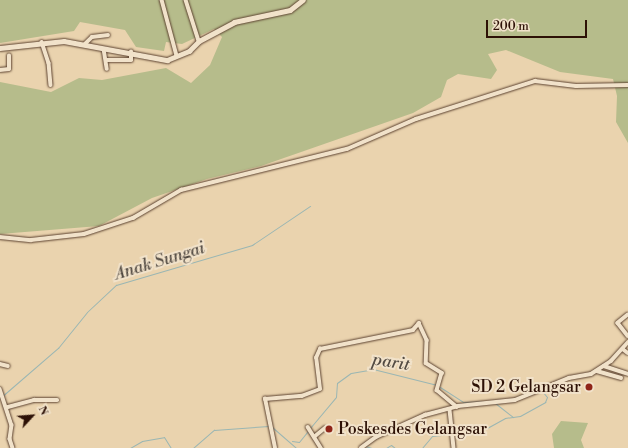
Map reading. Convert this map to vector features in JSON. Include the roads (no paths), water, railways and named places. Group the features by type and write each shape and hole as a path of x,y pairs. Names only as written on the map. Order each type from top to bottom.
{"street":[{"path":"162,0 177,56"},
{"path":"186,0 199,40"},
{"path":"0,48 42,42 64,41 104,49 131,52 165,60 177,56 199,40 240,20 290,10 303,0"},
{"path":"84,45 92,37 108,35"},
{"path":"42,42 49,63 51,85"},
{"path":"104,49 107,69"},
{"path":"106,60 130,60 131,52"},
{"path":"0,70 9,69 9,56"},
{"path":"0,237 31,240 84,234 133,218 181,190 346,148 422,117 535,81 576,86 628,85"},
{"path":"628,315 618,324 628,336"},
{"path":"275,448 265,399 302,396 320,389 316,358 320,349 414,329 421,323 428,340 426,363 442,373 438,386 457,407"},
{"path":"362,447 408,422 457,407 522,398 601,369 623,349 628,342"},
{"path":"623,349 628,353"},
{"path":"0,364 8,366"},
{"path":"601,369 628,374"},
{"path":"601,369 621,378"},
{"path":"0,390 8,407 13,448"},
{"path":"8,407 34,400 57,400"},
{"path":"450,410 454,448"},
{"path":"308,427 321,448"},
{"path":"314,437 324,428"}],"waterway":[{"name":"Anak Sungai","path":"0,398 58,348 87,312 116,285 252,245 310,206"},
{"name":"parit","path":"310,428 336,397 337,383 351,373 373,369 437,385"},
{"name":"parit","path":"440,387 463,402 486,401"},
{"path":"455,434 478,433 505,418 520,416 545,402 547,397 542,391"},
{"name":"parit","path":"495,403 513,417"},
{"path":"193,448 214,430 269,426"},
{"path":"272,427 296,448"},
{"name":"parit","path":"292,441 299,442 308,431"},
{"path":"422,448 432,436 451,434"},
{"path":"130,448 142,441 164,437 171,448"},
{"path":"386,448 391,445 395,448"},
{"path":"365,446 372,448"}],"place":[{"name":"SD 2 Gelangsar","path":"589,387"},
{"name":"Poskesdes Gelangsar","path":"329,429"}]}
